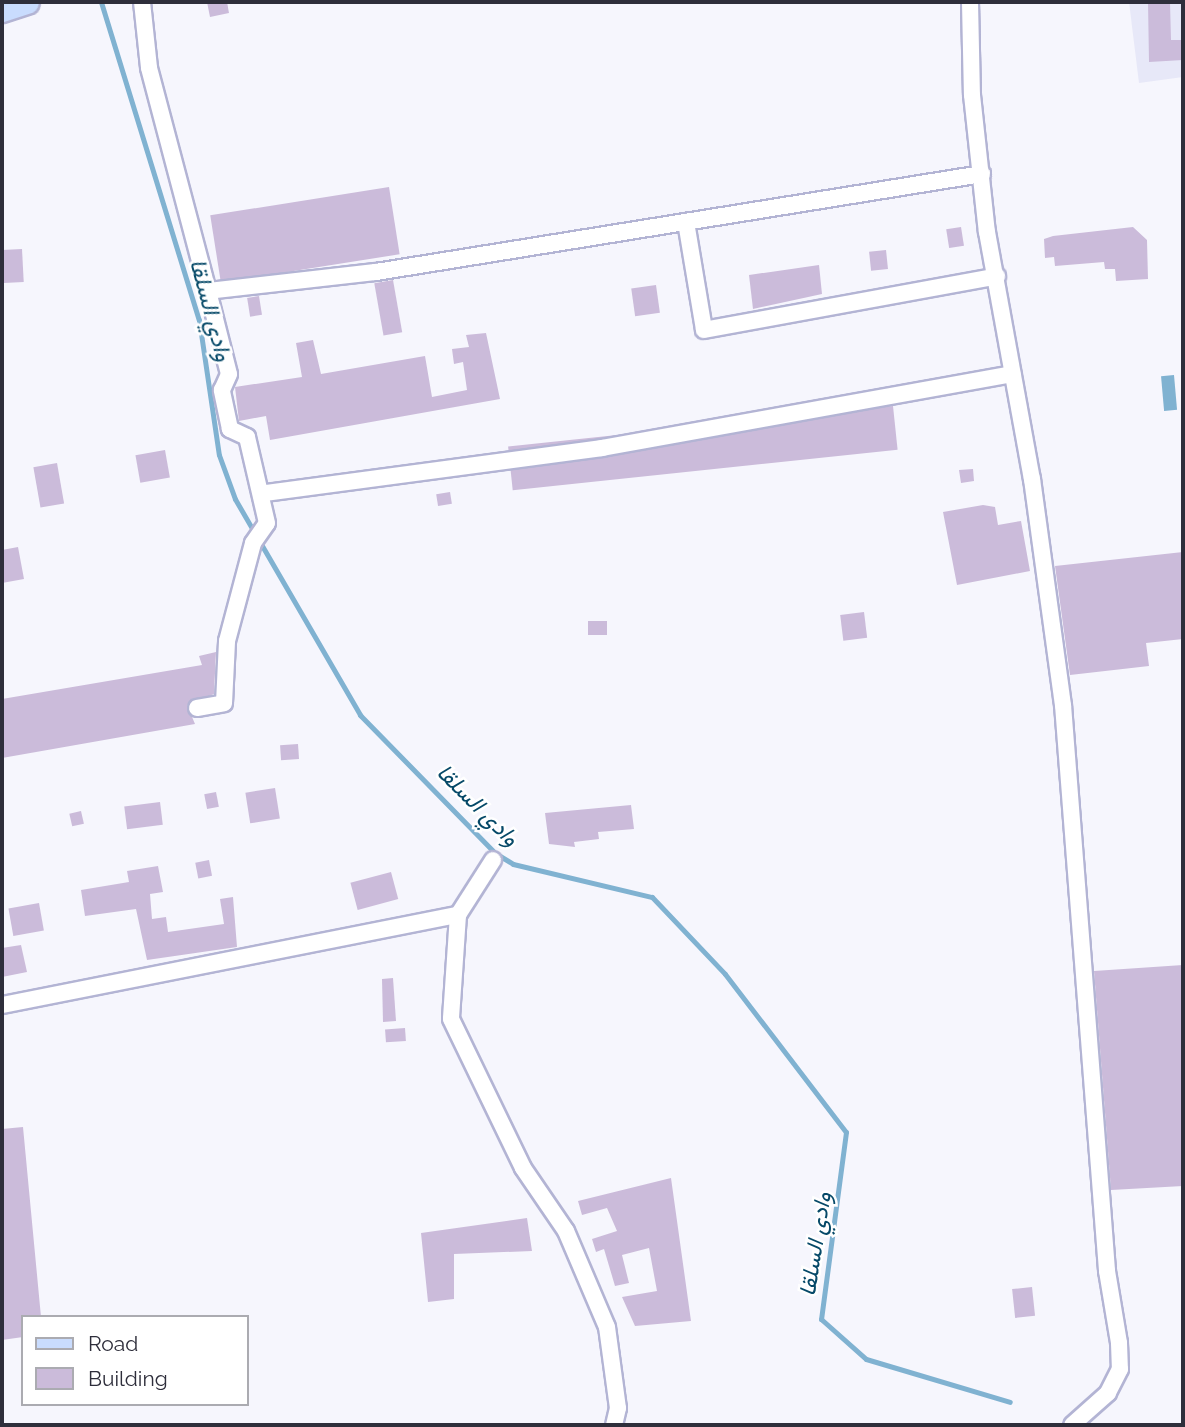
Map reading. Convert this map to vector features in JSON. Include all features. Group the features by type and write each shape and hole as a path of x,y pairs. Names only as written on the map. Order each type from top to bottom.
{"main road":[{"path":"2,10 27,2"}],"street":[{"path":"142,2 149,68 229,374 222,390 230,429 247,437 265,493 267,523 253,543 226,641 224,703 197,708"},
{"path":"970,2 982,174 1063,705 1107,1271 1119,1343 1120,1369 1108,1393 1072,1425"},
{"path":"208,291 376,272 982,174"},
{"path":"686,222 704,330 997,276"},
{"path":"265,493 602,448 1012,374"},
{"path":"493,860 458,915 451,1019 523,1168 566,1231 607,1327 618,1408 614,1425"},
{"path":"2,1005 458,915"}],"shaded area":[{"path":"1129,2 1183,2 1183,77 1139,83"}],"water":[{"path":"1174,375 1177,410 1164,411 1161,376"}],"building":[{"path":"207,2 227,2 229,13 210,17"},
{"path":"1148,2 1170,2 1171,40 1183,40 1183,60 1149,62"},
{"path":"389,187 400,254 221,282 210,215"},
{"path":"961,227 964,246 949,248 946,229"},
{"path":"1133,227 1147,240 1148,279 1116,281 1115,269 1105,269 1104,262 1055,266 1054,257 1045,258 1044,239"},
{"path":"22,249 24,282 4,283 2,250"},
{"path":"886,250 888,269 871,271 869,252"},
{"path":"819,265 822,294 753,309 749,275"},
{"path":"393,280 402,332 383,335 374,283"},
{"path":"656,285 660,313 635,316 631,288"},
{"path":"259,296 262,315 250,317 247,298"},
{"path":"486,333 500,399 270,440 266,416 239,421 235,387 302,377 296,343 313,340 321,374 425,356 432,397 467,390 463,362 454,364 452,349 469,347 466,335"},
{"path":"893,406 898,450 513,490 508,446"},
{"path":"165,450 170,478 140,483 135,455"},
{"path":"57,463 64,503 40,508 33,467"},
{"path":"973,469 974,481 961,483 959,470"},
{"path":"450,492 452,504 438,506 436,494"},
{"path":"983,505 995,507 998,525 1021,521 1030,571 957,585 943,512"},
{"path":"18,547 24,579 2,583 2,550"},
{"path":"1183,552 1183,639 1146,643 1149,666 1070,675 1055,566"},
{"path":"864,612 867,638 843,641 840,615"},
{"path":"588,621 607,621 607,635 588,635"},
{"path":"216,652 214,694 187,705 195,724 2,758 2,699 202,665 199,656"},
{"path":"298,744 299,759 281,760 280,745"},
{"path":"275,788 280,819 250,823 245,793"},
{"path":"216,792 219,807 207,809 204,794"},
{"path":"160,802 163,825 127,829 124,806"},
{"path":"631,805 634,829 598,832 599,839 574,842 575,847 549,844 545,813"},
{"path":"81,811 84,824 72,826 69,814"},
{"path":"209,860 212,876 198,878 195,863"},
{"path":"158,866 163,892 150,894 152,919 166,917 168,932 224,924 220,899 233,897 237,947 147,960 136,909 85,916 81,890 129,882 127,871"},
{"path":"391,872 398,899 358,910 350,883"},
{"path":"39,903 44,931 13,936 8,908"},
{"path":"21,945 27,972 2,977 2,948"},
{"path":"1183,965 1183,1186 1111,1190 1094,971"},
{"path":"393,978 396,1021 383,1022 382,979"},
{"path":"405,1028 406,1041 386,1042 385,1029"},
{"path":"23,1127 41,1315 21,1315 21,1337 2,1340 2,1129"},
{"path":"671,1178 691,1321 635,1326 622,1297 657,1291 649,1248 622,1255 629,1283 615,1286 604,1249 596,1252 592,1239 617,1231 607,1208 582,1215 578,1201"},
{"path":"527,1218 532,1251 454,1254 454,1299 428,1302 421,1233"},
{"path":"1032,1287 1035,1316 1015,1318 1012,1289"}],"waterway":[{"name":"وادي السلقا","path":"101,2 199,320 219,455 235,499 360,715 495,853 513,864 652,897 725,974 846,1132 821,1319 866,1359 1010,1402"}]}
